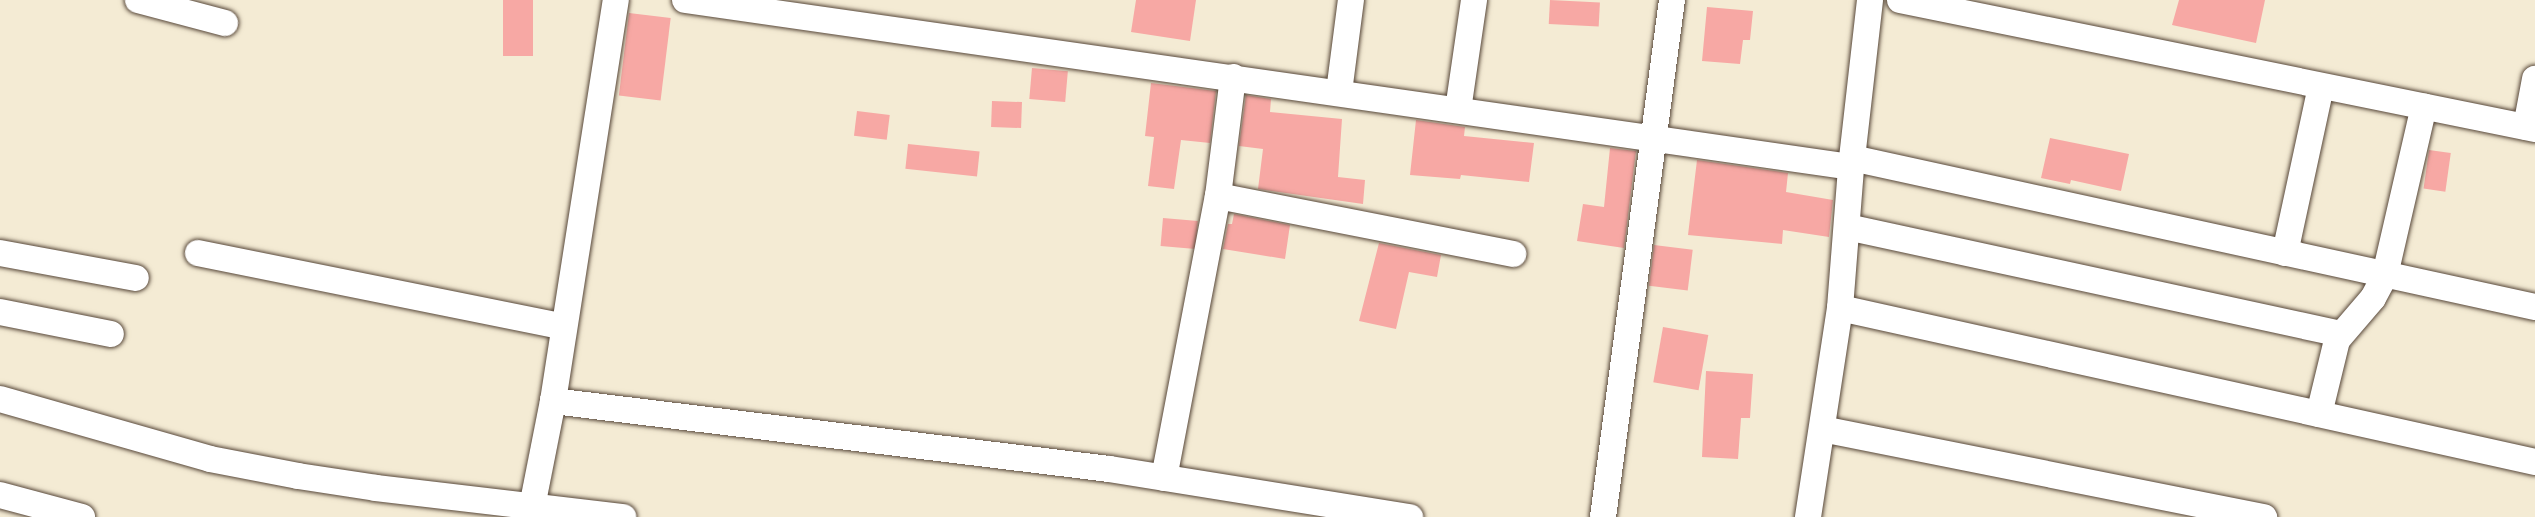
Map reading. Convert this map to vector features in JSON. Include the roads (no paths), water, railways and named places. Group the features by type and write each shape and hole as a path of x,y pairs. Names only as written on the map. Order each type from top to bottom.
{"street":[{"path":"138,0 225,23"},
{"path":"531,511 553,401 616,0"},
{"path":"684,0 1654,138 1852,162 2535,307"},
{"path":"1339,92 1352,0"},
{"path":"1458,110 1474,0"},
{"path":"1603,517 1672,0"},
{"path":"1809,517 1840,308 1852,162 1870,0"},
{"path":"1900,0 2530,128 2535,79"},
{"path":"1164,478 1218,196 1233,77"},
{"path":"2285,253 2321,87"},
{"path":"2319,414 2341,334 2373,298 2385,275 2424,106"},
{"path":"1218,196 1513,254"},
{"path":"1846,227 2341,334"},
{"path":"0,253 136,278"},
{"path":"198,253 564,327"},
{"path":"1840,308 2535,462"},
{"path":"0,312 111,334"},
{"path":"0,399 210,459 376,488 531,511 623,517"},
{"path":"553,401 1164,478 1410,517"},
{"path":"1822,429 2212,512 2264,517"},
{"path":"0,495 82,517"}]}
